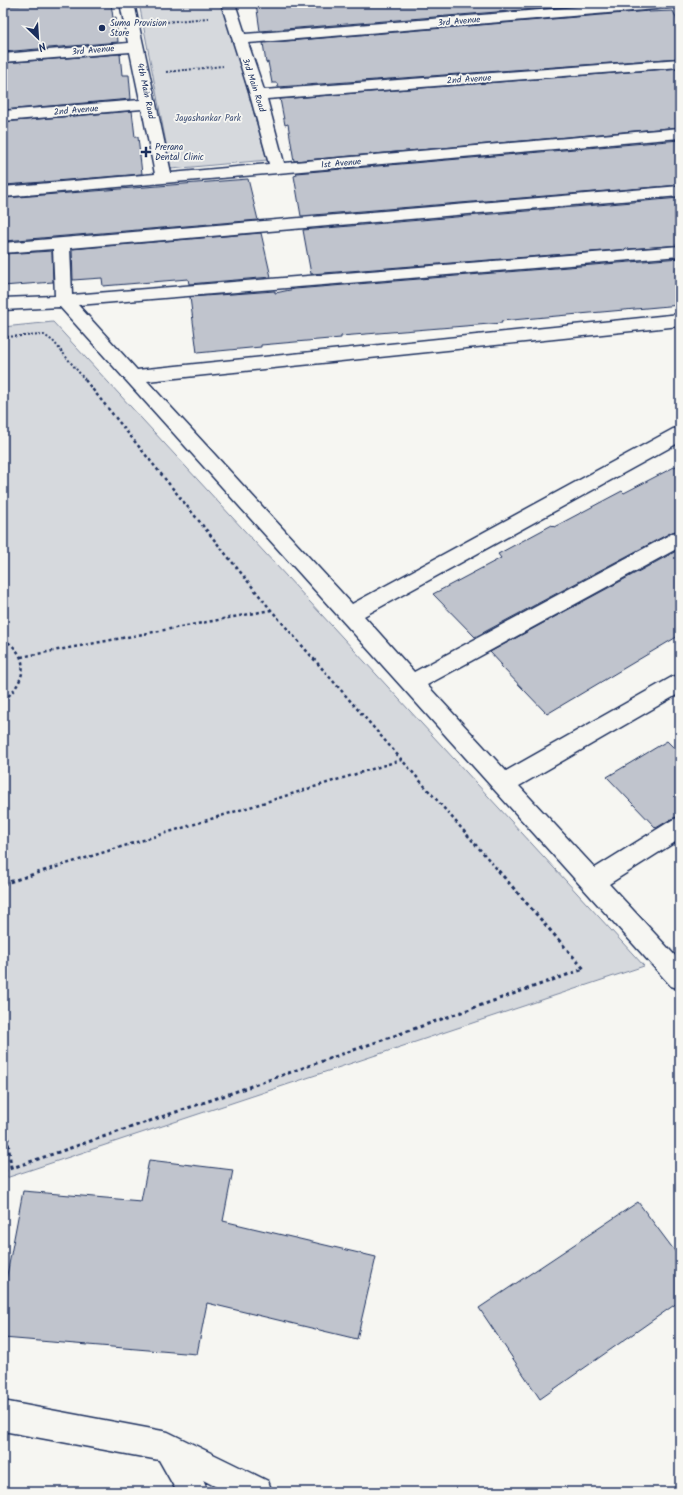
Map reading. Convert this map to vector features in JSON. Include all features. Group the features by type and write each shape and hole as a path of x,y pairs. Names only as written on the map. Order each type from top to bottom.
{"street":[{"name":"4th Main Road","path":"127,3 164,178"},
{"name":"3rd Main Road","path":"228,3 258,95 278,168"},
{"name":"3rd Avenue","path":"239,39 680,3"},
{"name":"3rd Avenue","path":"3,58 136,47"},
{"name":"2nd Avenue","path":"258,95 680,63"},
{"name":"2nd Avenue","path":"3,116 149,104"},
{"name":"1st Avenue","path":"3,192 680,133"},
{"path":"3,248 680,191"},
{"path":"61,243 64,301 680,978"},
{"path":"3,304 64,301 680,251"},
{"path":"132,376 680,320"},
{"path":"350,615 680,434"},
{"path":"412,683 680,538"},
{"path":"503,784 680,684"},
{"path":"592,882 680,827"},
{"path":"3,1416 168,1447 257,1492"},
{"path":"168,1447 193,1492"}],"path":[{"path":"153,23 214,17"},
{"path":"164,72 227,66"},
{"path":"3,337 44,335 53,341 271,610 584,969 223,1096 3,1171"},
{"path":"21,657 271,610"},
{"path":"3,640 14,646 21,657 24,670 20,683 11,695 3,701"},
{"path":"3,884 401,760"},
{"path":"3,1095 11,1168"}],"green space":[{"name":"Jayashankar Park","path":"139,3 223,3 267,160 171,169"},
{"path":"53,322 644,966 3,1179 3,327"}],"building":[{"path":"20,3 111,3 113,18 116,17 118,42 3,52 3,6 20,5"},
{"path":"256,3 609,3 260,31"},
{"path":"649,11 673,11 680,26 680,58 278,87 277,83 272,83 268,62 266,63 263,43"},
{"path":"120,54 122,75 129,75 131,99 3,110 3,63"},
{"path":"680,68 680,127 294,161 288,124 285,125 280,99"},
{"path":"132,111 135,137 138,137 142,174 5,185 5,173 3,173 3,122"},
{"path":"680,140 680,185 301,216 294,176 297,175 296,173"},
{"path":"248,179 258,220 5,241 5,198"},
{"path":"680,198 680,245 311,274 303,230"},
{"path":"261,233 271,277 189,284 188,279 103,286 102,278 73,280 72,249"},
{"path":"52,251 53,282 3,286 3,254"},
{"path":"680,258 680,305 501,321 502,323 341,336 341,338 261,345 261,347 197,353 190,297 275,291 275,293 295,289"},
{"path":"680,464 680,530 672,532 475,637 433,594 501,558 498,554 552,525 554,527 622,491 624,493"},
{"path":"680,549 680,635 547,714 500,665 502,665 490,652"},
{"path":"667,741 680,754 680,816 671,819 656,828 607,777"},
{"path":"149,1160 233,1170 223,1221 376,1257 357,1339 207,1303 197,1354 3,1338 3,1296 23,1191 141,1201"},
{"path":"638,1202 680,1258 680,1301 540,1399 479,1308"}],"place":[{"name":"Suma Provision Store","path":"102,28"},
{"name":"Prerana Dental Clinic","path":"146,152"}]}
